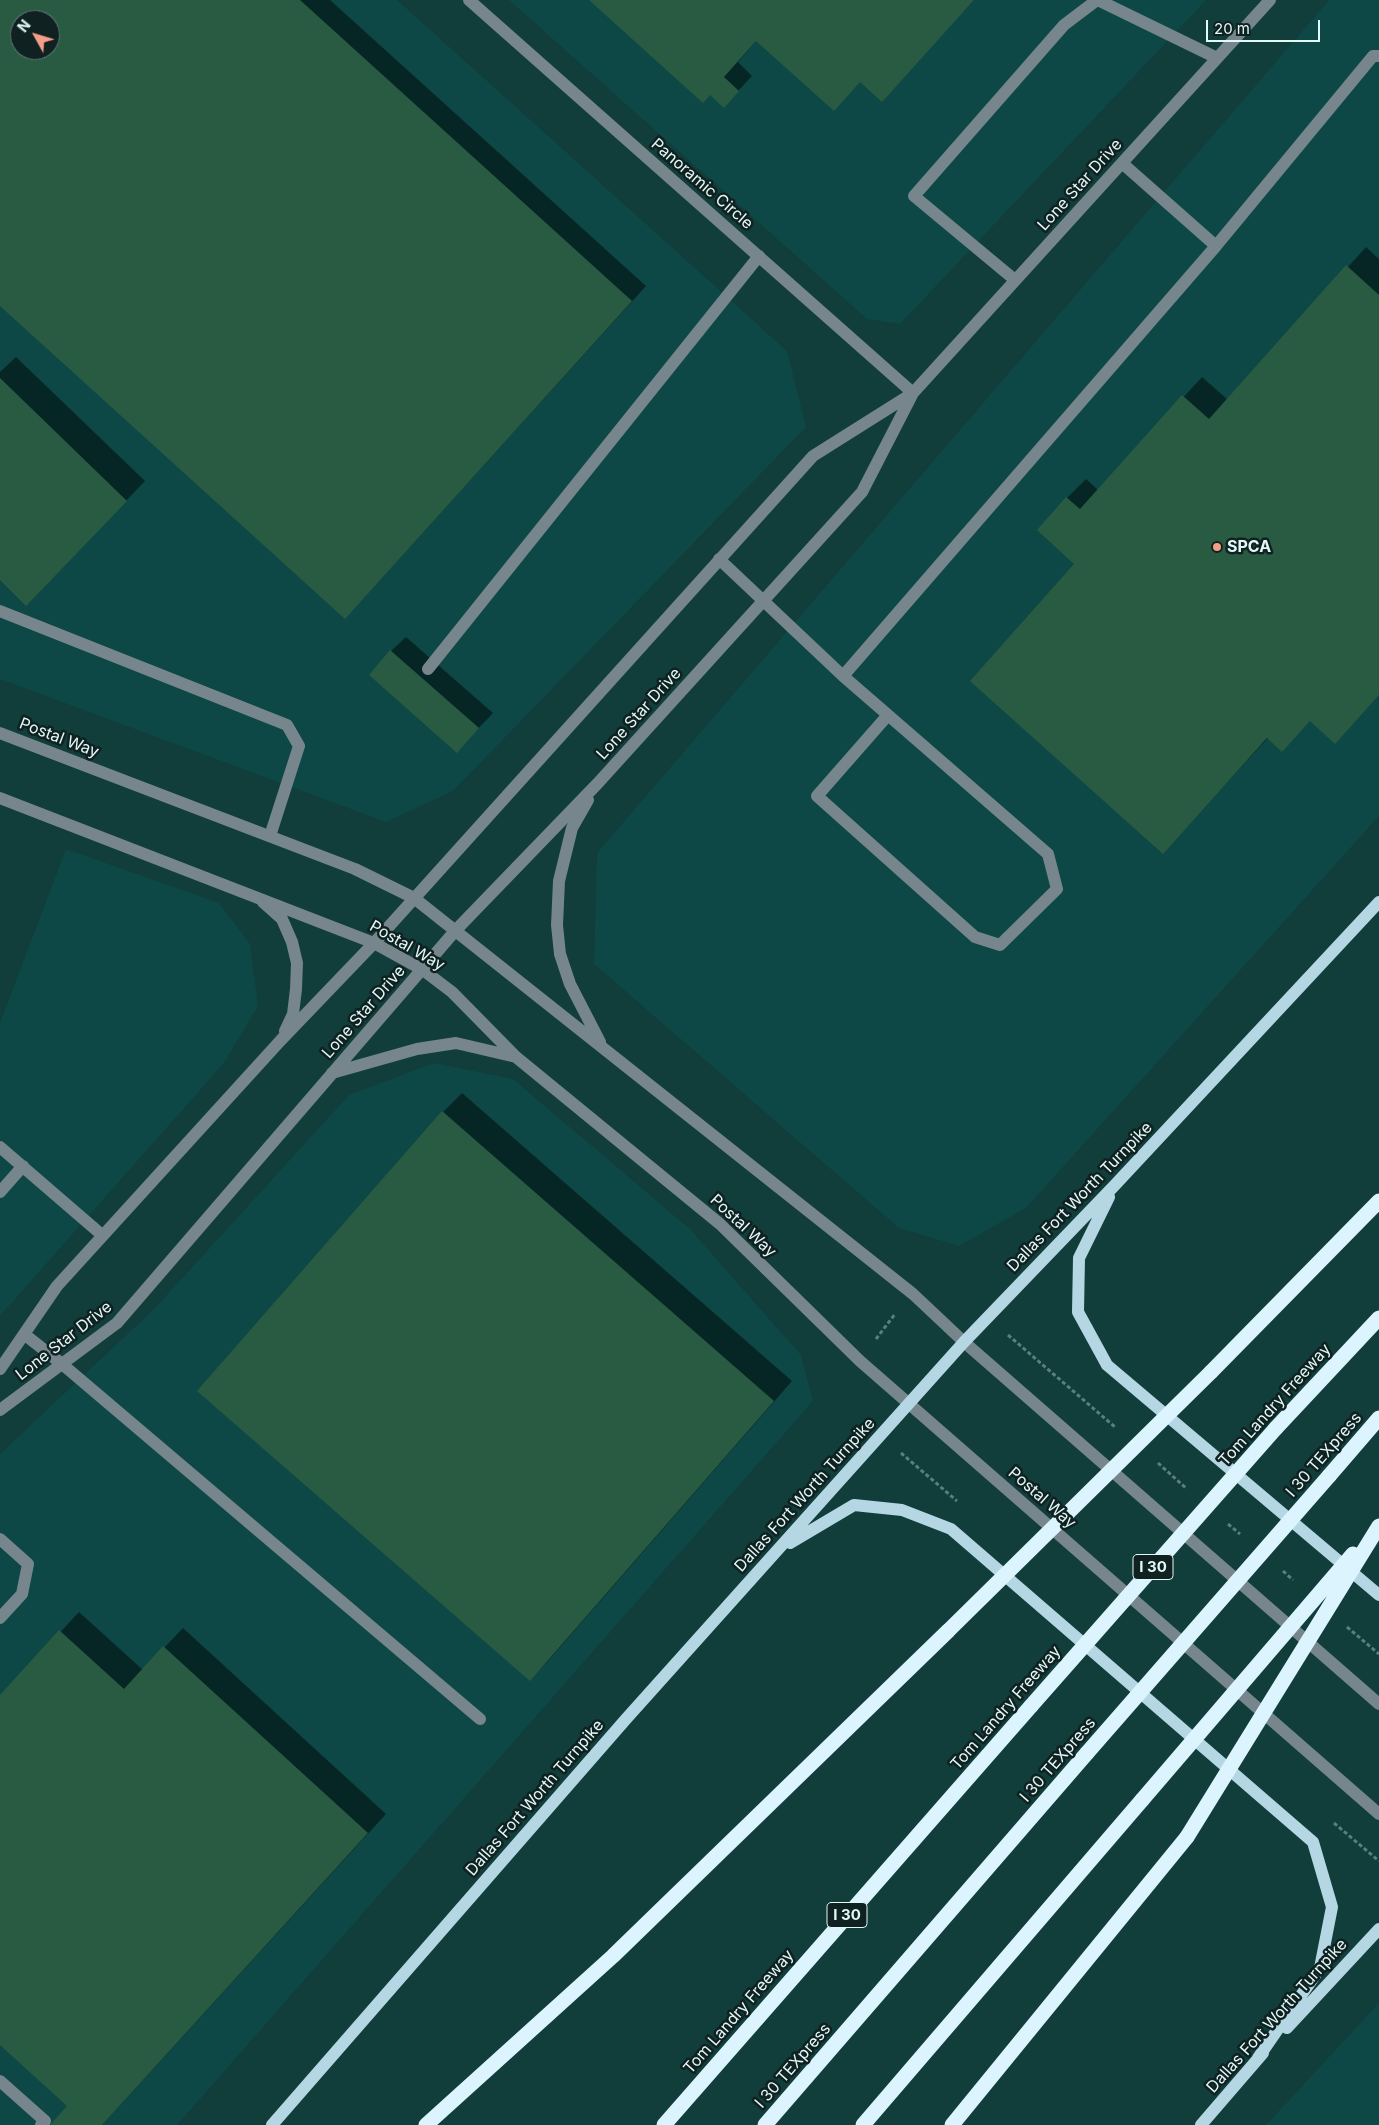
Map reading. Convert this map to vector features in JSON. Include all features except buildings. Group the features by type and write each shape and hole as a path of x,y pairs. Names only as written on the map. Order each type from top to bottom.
{"highway":[{"path":"426,2125 613,1956 948,1631 1211,1372 1379,1201"},
{"name":"Tom Landry Freeway","path":"664,2125 1276,1428 1379,1318"},
{"name":"I 30 TEXpress","path":"765,2125 1379,1418"},
{"path":"863,2125 1379,1525"},
{"path":"952,2125 1187,1837 1379,1525"}],"main road":[{"name":"Dallas Fort Worth Turnpike","path":"272,2125 626,1719 964,1342 1114,1186 1379,902"},
{"path":"1114,1186 1080,1258 1078,1312 1107,1365 1379,1595"},
{"path":"780,1548 854,1505 902,1510 951,1529 1312,1842 1332,1907 1320,1968 1258,2058"},
{"name":"Dallas Fort Worth Turnpike","path":"1200,2125 1258,2058 1379,1930"}],"street":[{"name":"Panoramic Circle","path":"469,0 913,393"},
{"path":"1015,280 914,196 1064,25 1098,0 1217,58"},
{"name":"Lone Star Drive","path":"0,1410 117,1323 455,931 598,783 862,492 913,393 1270,0"},
{"path":"843,676 1216,246 1373,56 1379,56"},
{"path":"1122,163 1216,246"},
{"path":"428,669 759,256"},
{"name":"Lone Star Drive","path":"0,1369 57,1286 102,1235 281,1040 374,943 812,456 913,393"},
{"path":"719,559 843,676 888,715 1048,854 1057,889 1000,946 975,937 817,796 888,715"},
{"path":"0,610 287,725 299,746 270,836"},
{"name":"Postal Way","path":"0,733 355,869 414,898 913,1294 964,1342 1379,1704"},
{"path":"598,783 572,828 559,881 557,925 560,954 570,984 602,1047"},
{"name":"Postal Way","path":"0,798 374,943 423,970 452,992 516,1057 720,1224 860,1361 1379,1814"},
{"path":"257,897 282,919 292,942 297,963 293,1014 281,1040"},
{"path":"332,1073 417,1049 456,1043 516,1057"},
{"path":"0,1146 102,1235"},
{"path":"0,1192 23,1166"},
{"path":"24,1334 62,1364 480,1719"},
{"path":"0,1540 28,1564 22,1594 0,1618"},
{"path":"0,2081 45,2121 41,2125"}],"path":[{"path":"873,1344 897,1312"}],"shaded area":[{"path":"0,0 397,0 787,351 806,427 453,791 386,822 0,679"},
{"path":"509,0 1206,0 900,324 867,319"},
{"path":"1329,0 1379,0 1379,816 1026,1208 959,1246 899,1228 594,964 597,853"},
{"path":"66,849 219,903 250,944 258,1006 224,1063 0,1316 0,1023"},
{"path":"434,1063 513,1079 690,1229 801,1355 813,1401 177,2125 0,2125 0,1454 155,1308 349,1095"},
{"path":"1379,2003 1379,2125 1266,2125"}],"place":[{"name":"SPCA","path":"1217,547"}]}
